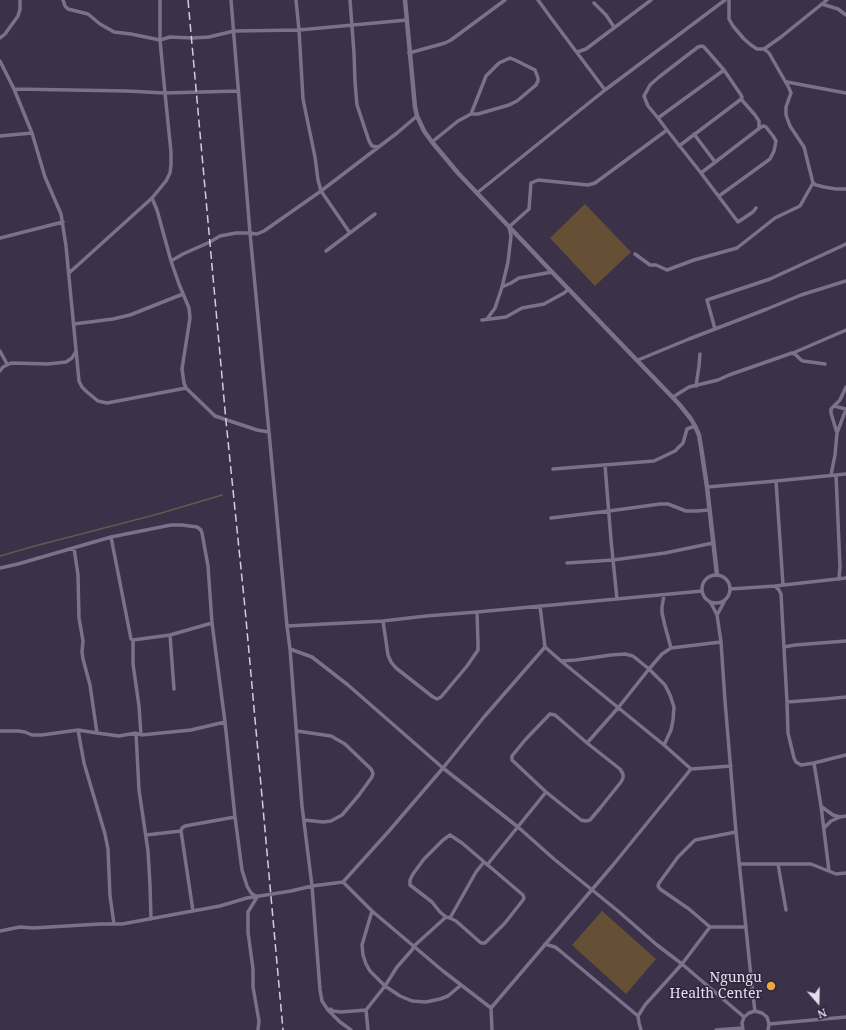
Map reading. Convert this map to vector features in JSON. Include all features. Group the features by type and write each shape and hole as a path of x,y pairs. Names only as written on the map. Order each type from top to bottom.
{"street":[{"path":"0,38 5,34 18,16 20,0"},
{"path":"63,0 65,6 68,8 88,14 100,24 114,32 160,40 170,37 209,37 234,31 299,30 407,20"},
{"path":"69,273 152,198 166,181 170,173 169,122 160,40 160,0"},
{"path":"231,0 250,233 290,649 304,820 312,886 320,990 322,1001 328,1010 351,1030"},
{"path":"296,0 303,99 315,157 318,180 321,191 350,233"},
{"path":"350,0 357,105 369,141 372,146 379,147"},
{"path":"405,0 413,97 417,116 432,142 458,173 509,227 673,397 695,426 699,434 707,487 717,576"},
{"path":"410,53 446,43 505,0"},
{"path":"538,0 605,90"},
{"path":"577,52 586,50 651,0"},
{"path":"477,192 605,90 725,0"},
{"path":"635,254 650,265 656,265 667,270 694,260 737,248 775,218 800,206 813,183 804,147 790,126 786,115 786,107 790,93 787,82 770,53 764,49 757,49 751,45 733,26 729,19 729,0"},
{"path":"764,49 827,0"},
{"path":"594,3 614,27"},
{"path":"822,4 838,9 846,16"},
{"path":"756,208 738,222 648,106 644,96 645,92 659,76 698,47 702,46 724,70 741,95 741,99 759,121 759,128"},
{"path":"432,142 458,120 471,114 478,114 509,105 517,101 536,86 538,78 535,70 510,58 499,63 486,76 471,114"},
{"path":"0,61 14,89 32,132 45,177 62,214 79,380 82,386 98,401 107,403 186,388"},
{"path":"658,118 724,70"},
{"path":"787,82 846,93"},
{"path":"14,89 165,93 238,91"},
{"path":"679,146 741,99"},
{"path":"171,261 220,236 236,233 257,234 264,231 321,191 398,133 417,116"},
{"path":"701,173 759,128 764,126 766,127 773,136 776,141 774,151 770,159 718,196"},
{"path":"509,227 529,209 531,183 534,181 538,180 588,186 595,183 667,130"},
{"path":"0,136 32,132"},
{"path":"694,134 716,162"},
{"path":"813,183 824,187 846,189"},
{"path":"152,198 157,210 171,261 189,308 190,318 182,369 186,388 215,416 257,430 269,432"},
{"path":"326,251 375,214"},
{"path":"0,238 63,222"},
{"path":"509,227 511,236 508,262 502,287 495,308 484,319 506,317 522,308 544,304 569,289"},
{"path":"715,329 707,300 770,279 846,244"},
{"path":"502,287 512,284 519,278 552,272"},
{"path":"638,360 801,295 846,281"},
{"path":"74,324 113,319 130,315 183,294"},
{"path":"673,397 689,387 718,380 794,353 846,330"},
{"path":"0,351 7,364"},
{"path":"0,371 7,364 48,364 66,362 72,358 76,351"},
{"path":"794,353 801,360 825,364"},
{"path":"696,386 700,354"},
{"path":"837,433 831,409 840,400 846,387"},
{"path":"831,475 837,433 846,409 834,406"},
{"path":"553,469 654,461 675,451 683,443 687,429 695,426"},
{"path":"606,465 617,600"},
{"path":"707,487 846,474"},
{"path":"836,475 840,567 839,579"},
{"path":"776,481 784,585 781,594 788,733 794,758 796,762 801,765 846,755"},
{"path":"551,518 668,504 686,511 697,512 709,510"},
{"path":"0,568 111,538 172,525 196,527 201,530 208,566 212,623 225,722 235,817 245,882 252,893 257,897"},
{"path":"111,538 131,639 133,640 133,664 139,706 141,735"},
{"path":"567,562 613,560 665,553 713,543"},
{"path":"74,548 78,575 80,618 83,641 82,652 90,685 97,734"},
{"path":"717,615 729,595 730,589 729,583 726,579 717,576 710,577 705,581 702,591 704,597 712,605 717,615 721,642 736,832 755,1011"},
{"path":"730,589 775,586 846,578"},
{"path":"775,586 781,594"},
{"path":"287,626 383,621 702,591"},
{"path":"664,595 662,613 671,648"},
{"path":"708,601 717,604 725,600"},
{"path":"540,606 545,647 561,661 664,745 690,769 731,766"},
{"path":"383,621 388,655 391,662 396,668 433,698 437,699 441,697 468,666 478,650 477,612"},
{"path":"133,640 170,635 212,623"},
{"path":"170,635 174,689"},
{"path":"784,647 846,641"},
{"path":"587,743 662,654 671,648 721,642"},
{"path":"0,931 20,927 33,928 122,924 312,886 344,882 389,832 484,717 545,647"},
{"path":"290,649 317,660 443,768 518,827 554,859 592,889 744,1017"},
{"path":"561,661 625,654 633,656 649,669 665,685 674,707 673,720 664,745"},
{"path":"787,702 846,697"},
{"path":"550,714 556,715 587,743 620,769 623,774 621,782 590,820 584,821 546,792 512,760 512,756 550,714"},
{"path":"0,731 26,732 32,735 42,735 78,730 97,734 119,736 136,733 141,735 191,730 225,722"},
{"path":"78,730 84,763 108,849 110,896 114,924"},
{"path":"297,731 331,736 345,744 371,769 373,773 372,777 342,816 331,821 323,822 304,820"},
{"path":"136,733 139,790 146,835 151,919"},
{"path":"814,763 829,871"},
{"path":"492,1030 491,1008 592,889 690,769"},
{"path":"368,1030 366,1010 397,968 414,946 448,917 476,872 518,827 546,792"},
{"path":"821,806 840,817"},
{"path":"824,828 831,821 846,816"},
{"path":"193,911 181,831 182,828 185,826 235,817"},
{"path":"146,835 181,831"},
{"path":"736,832 695,840 678,857 658,886 710,926 746,927"},
{"path":"450,835 462,843 485,863 519,890 524,898 505,923 485,943 481,943 460,923 440,912 432,902 410,885 410,880 424,859 450,835"},
{"path":"740,864 811,864 836,874 846,873"},
{"path":"778,864 786,910"},
{"path":"344,882 372,911 491,1008"},
{"path":"257,897 248,912 248,932 253,969 253,987 259,1021 258,1030"},
{"path":"372,911 362,945 362,955 370,971 385,986 412,1002 426,1002 448,996 461,985"},
{"path":"638,1016 682,964 710,926"},
{"path":"545,944 555,947 638,1016 641,1030"},
{"path":"325,1006 333,1011 366,1010"},
{"path":"716,1030 742,1029 744,1017 755,1011 767,1017 769,1024 768,1030"},
{"path":"769,1024 846,1017"}],"shaded area":[{"path":"585,204 631,252 595,286 550,238"},
{"path":"602,911 656,959 626,994 572,945"}],"waterway":[{"path":"0,556 158,514 222,495"}],"railway":[{"path":"188,0 283,1030"}],"place":[{"name":"Ngungu Health Center","path":"771,986"}]}
